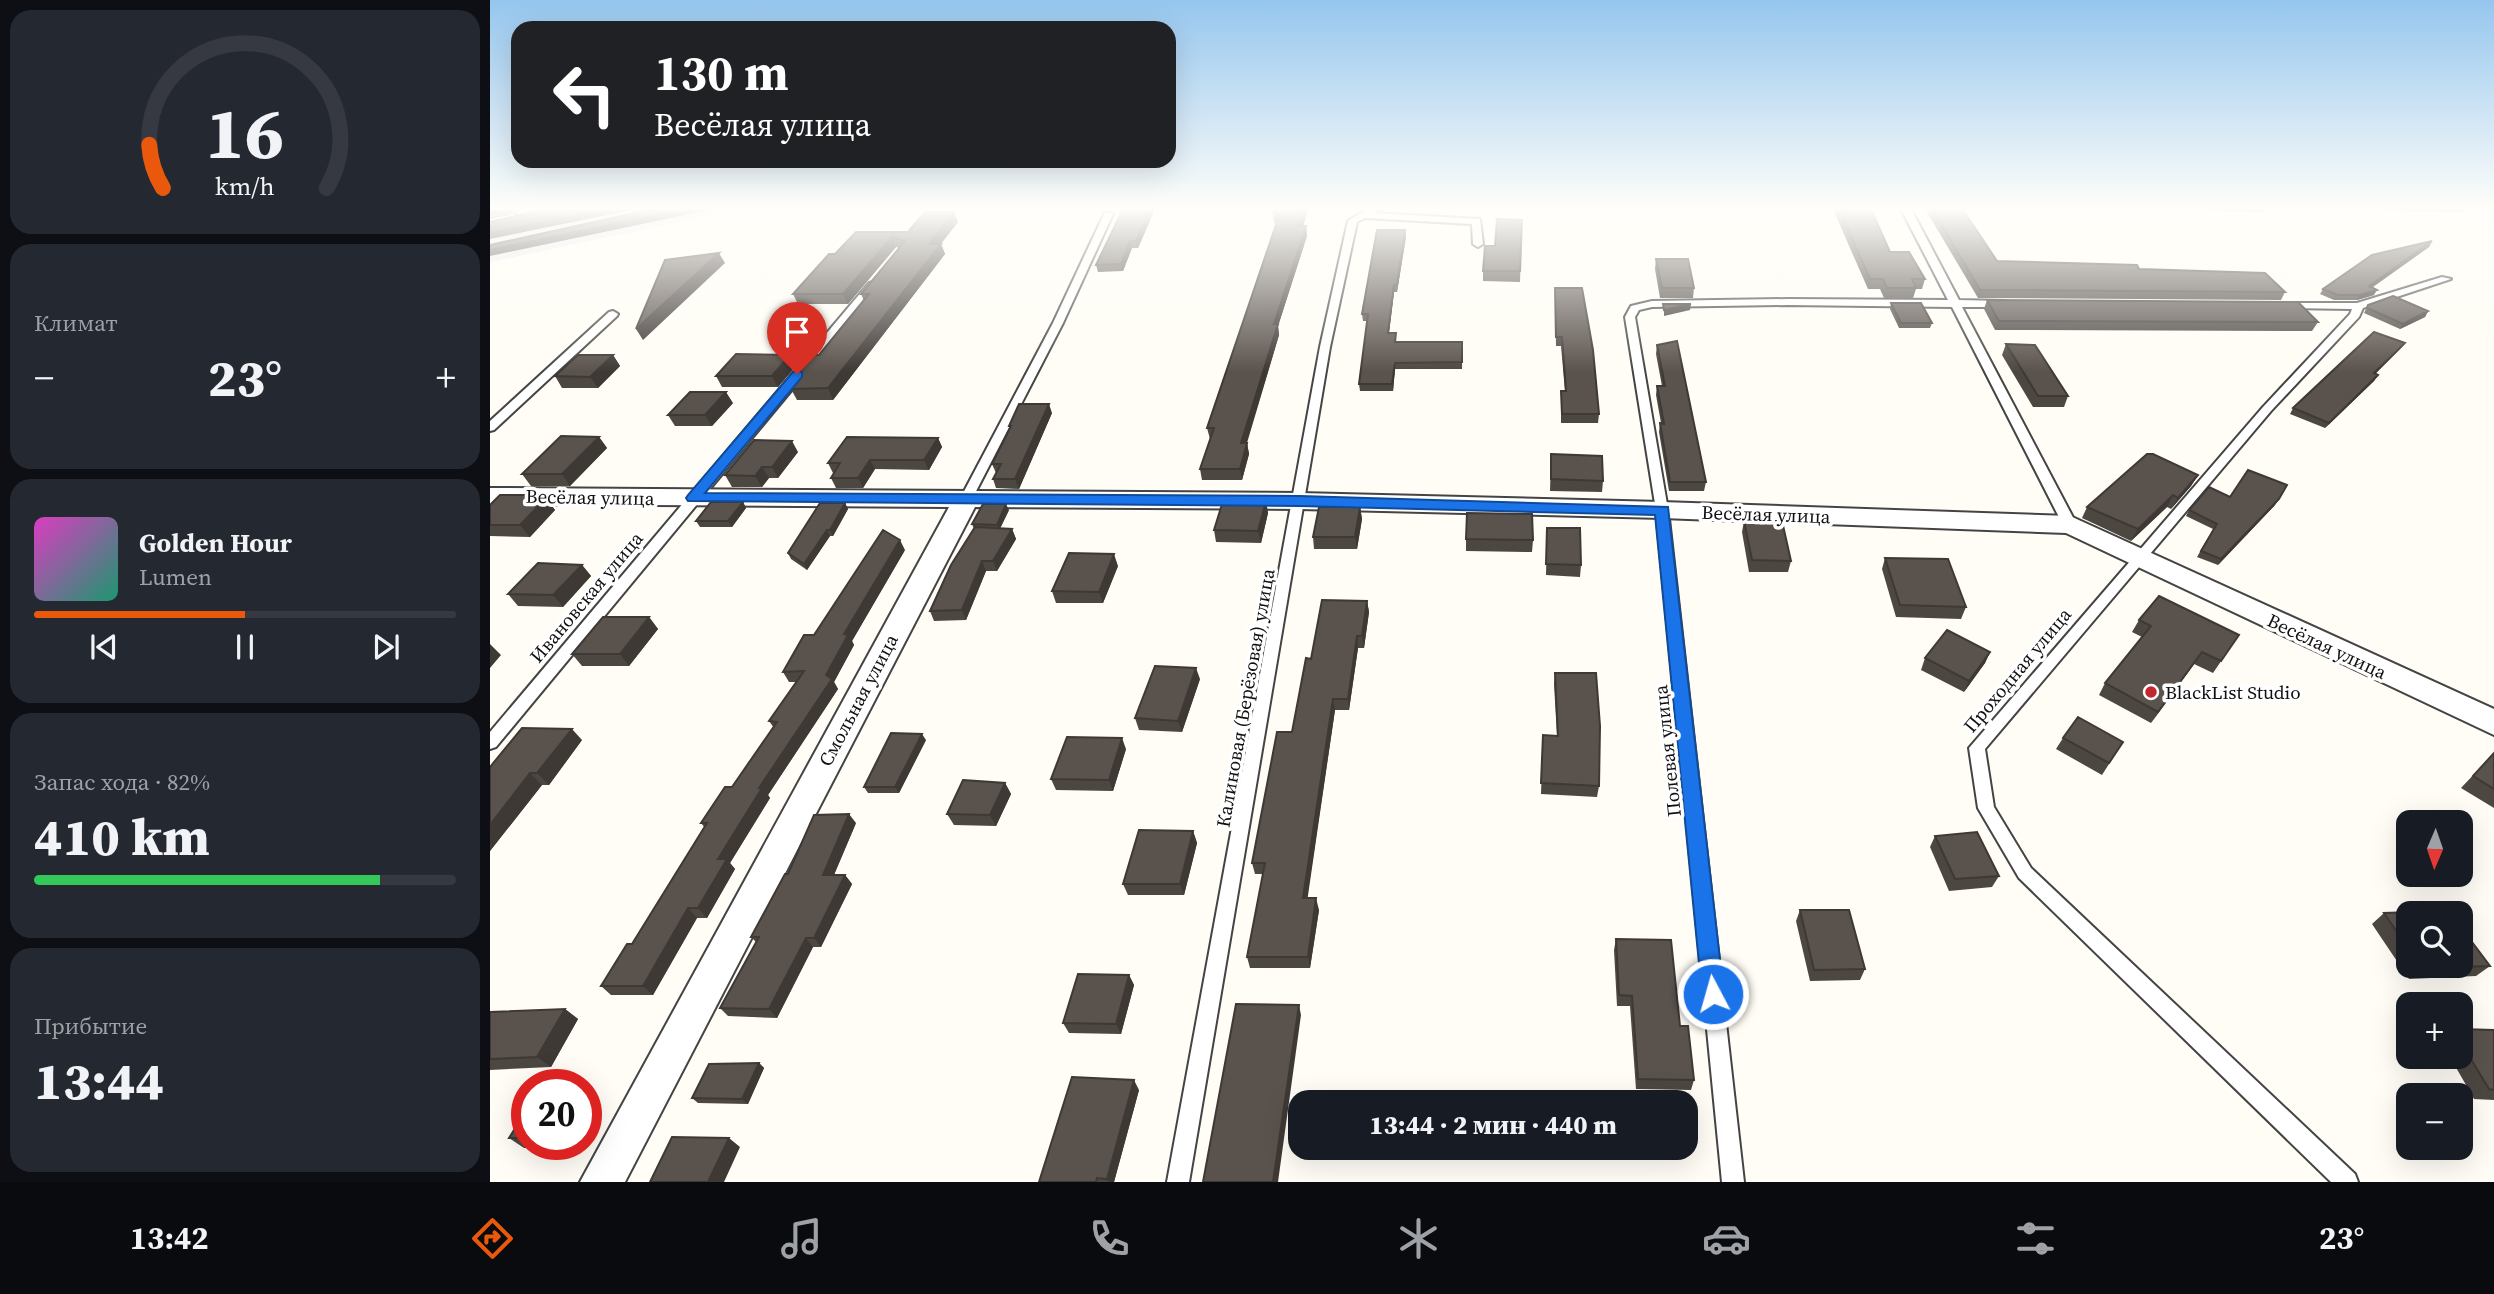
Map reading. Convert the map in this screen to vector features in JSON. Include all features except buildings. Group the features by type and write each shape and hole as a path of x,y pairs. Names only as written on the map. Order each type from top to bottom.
{"street":[{"name":"Весёлая улица","path":"490,496 1300,501 1662,510 2070,525 2494,723"},
{"name":"Смольная улица","path":"602,1182 966,499"}],"lane":[{"name":"Смольная улица","path":"966,499 1058,323 1086,262"},
{"name":"Калиновая (Берёзовая) улица","path":"1178,1182 1325,347 1347,262"},
{"path":"1934,262 2070,525"},
{"name":"Ивановская улица","path":"490,743 884,272"},
{"path":"2275,305 2358,306 2446,279"},
{"name":"Полевая улица","path":"1733,1182 1662,510 1630,317 1635,308 1652,304 1956,304"},
{"path":"1956,304 2012,304"},
{"name":"Проходная улица","path":"2347,1182 2025,873 1986,808 1977,748 2267,409 2355,316 2358,306"},
{"path":"490,427 613,314"}],"place":[{"name":"BlackList Studio","path":"2151,692"}],"route":[{"path":"797,374 693,498 1300,501 1662,510 1713,994"}]}
